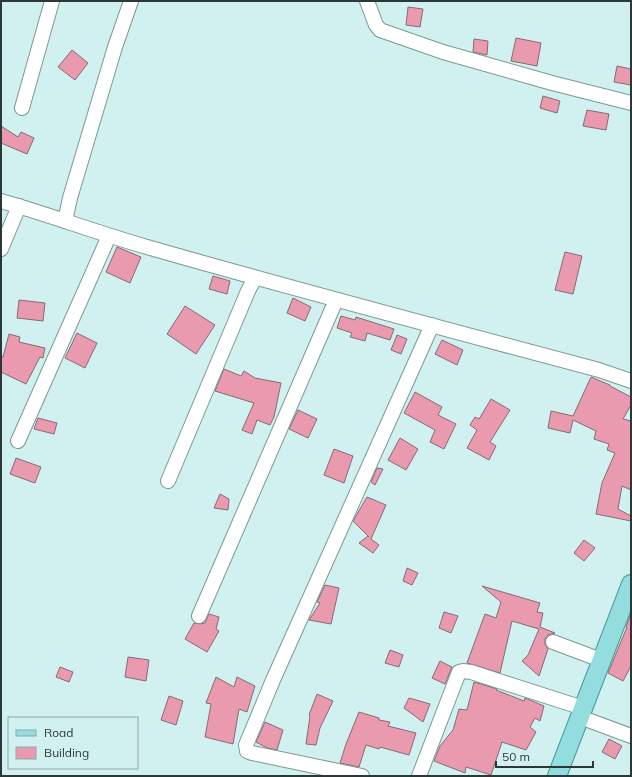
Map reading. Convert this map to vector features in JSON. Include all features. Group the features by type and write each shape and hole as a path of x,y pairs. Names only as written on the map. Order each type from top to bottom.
{"main road":[{"path":"556,776 631,584"}],"street":[{"path":"22,108 52,1"},
{"path":"65,221 70,198 115,47 131,1"},
{"path":"367,1 376,25 380,30 443,52 552,83 631,103"},
{"path":"1,201 109,236 255,278 599,370 631,381"},
{"path":"1,248 19,206"},
{"path":"18,441 109,236"},
{"path":"168,481 248,291 255,278"},
{"path":"199,616 336,300"},
{"path":"362,776 252,753 247,750 246,745 273,680 432,325"},
{"path":"553,642 602,660"},
{"path":"420,776 459,672 463,671 471,672 581,713 631,736"}],"building":[{"path":"408,7 423,9 420,27 406,25"},
{"path":"516,38 541,43 537,66 511,61"},
{"path":"474,39 488,41 487,55 473,52"},
{"path":"72,50 88,63 75,80 58,67"},
{"path":"617,66 631,69 631,85 614,82"},
{"path":"543,96 560,101 557,113 540,108"},
{"path":"587,110 609,114 606,130 583,126"},
{"path":"1,126 18,137 21,132 34,138 27,154 1,143"},
{"path":"117,247 141,257 130,283 106,272"},
{"path":"565,252 582,256 573,294 555,290"},
{"path":"213,276 230,281 227,294 209,289"},
{"path":"293,298 311,307 305,321 287,313"},
{"path":"19,300 45,303 43,321 17,318"},
{"path":"185,306 215,325 196,354 167,334"},
{"path":"341,316 355,320 356,317 394,329 390,340 367,333 365,341 350,337 352,333 337,328"},
{"path":"77,333 97,343 85,368 65,358"},
{"path":"9,334 20,337 19,342 45,348 43,358 40,357 26,384 1,372 1,356 3,357"},
{"path":"397,335 407,339 401,354 391,350"},
{"path":"442,340 463,350 457,365 435,354"},
{"path":"224,369 241,376 244,371 255,378 281,383 274,417 270,425 257,420 252,434 242,430 254,403 215,391"},
{"path":"591,377 610,385 631,397 631,405 623,419 631,421 631,490 622,486 618,509 631,516 631,521 596,514 602,483 615,453 607,450 609,444 594,439 596,431 573,420 570,433 548,428 551,411 573,416"},
{"path":"415,392 442,407 438,415 456,424 444,449 430,442 435,430 404,413"},
{"path":"491,399 510,410 490,442 496,446 489,460 467,448 477,430 470,425 475,417 479,419"},
{"path":"298,410 317,419 308,438 289,429"},
{"path":"38,418 57,423 54,434 34,429"},
{"path":"400,438 418,449 406,470 388,460"},
{"path":"334,449 353,456 344,483 324,475"},
{"path":"16,458 41,467 35,483 10,474"},
{"path":"377,468 383,469 375,485 371,482"},
{"path":"220,494 229,499 228,510 214,508"},
{"path":"367,497 386,505 371,539 379,545 373,553 359,543 368,536 353,521"},
{"path":"584,540 595,548 584,561 574,553"},
{"path":"407,568 418,573 412,585 403,581"},
{"path":"325,585 339,588 331,624 309,620 320,603 317,602"},
{"path":"482,586 540,603 537,612 543,613 540,627 555,633 548,635 545,639 545,644 548,649 539,676 522,661 528,655 539,629 512,621 500,673 467,663 485,614 496,618 501,602"},
{"path":"444,612 458,616 451,633 439,628"},
{"path":"631,613 631,666 623,681 608,673 627,627"},
{"path":"209,614 219,617 216,629 219,631 207,652 185,639 194,623 205,623"},
{"path":"390,650 403,655 399,667 385,663"},
{"path":"128,657 149,660 146,681 125,677"},
{"path":"440,661 452,667 445,684 432,678"},
{"path":"60,667 73,672 69,682 56,677"},
{"path":"216,677 234,687 237,677 255,686 247,712 239,709 233,744 205,737 211,704 206,703"},
{"path":"474,682 497,689 496,690 524,701 525,698 544,706 540,721 535,718 530,727 536,732 526,750 502,742 491,775 466,767 465,773 434,761 440,746 453,730 459,709 467,710"},
{"path":"317,694 333,701 320,728 316,745 306,744 309,715"},
{"path":"169,696 183,701 176,725 161,720"},
{"path":"409,698 430,704 423,722 404,708"},
{"path":"359,712 379,718 379,720 390,722 388,726 416,733 409,755 380,747 379,749 366,745 359,767 340,763"},
{"path":"265,722 283,730 277,750 267,748 256,742"},
{"path":"609,739 622,746 615,759 602,752"}]}
